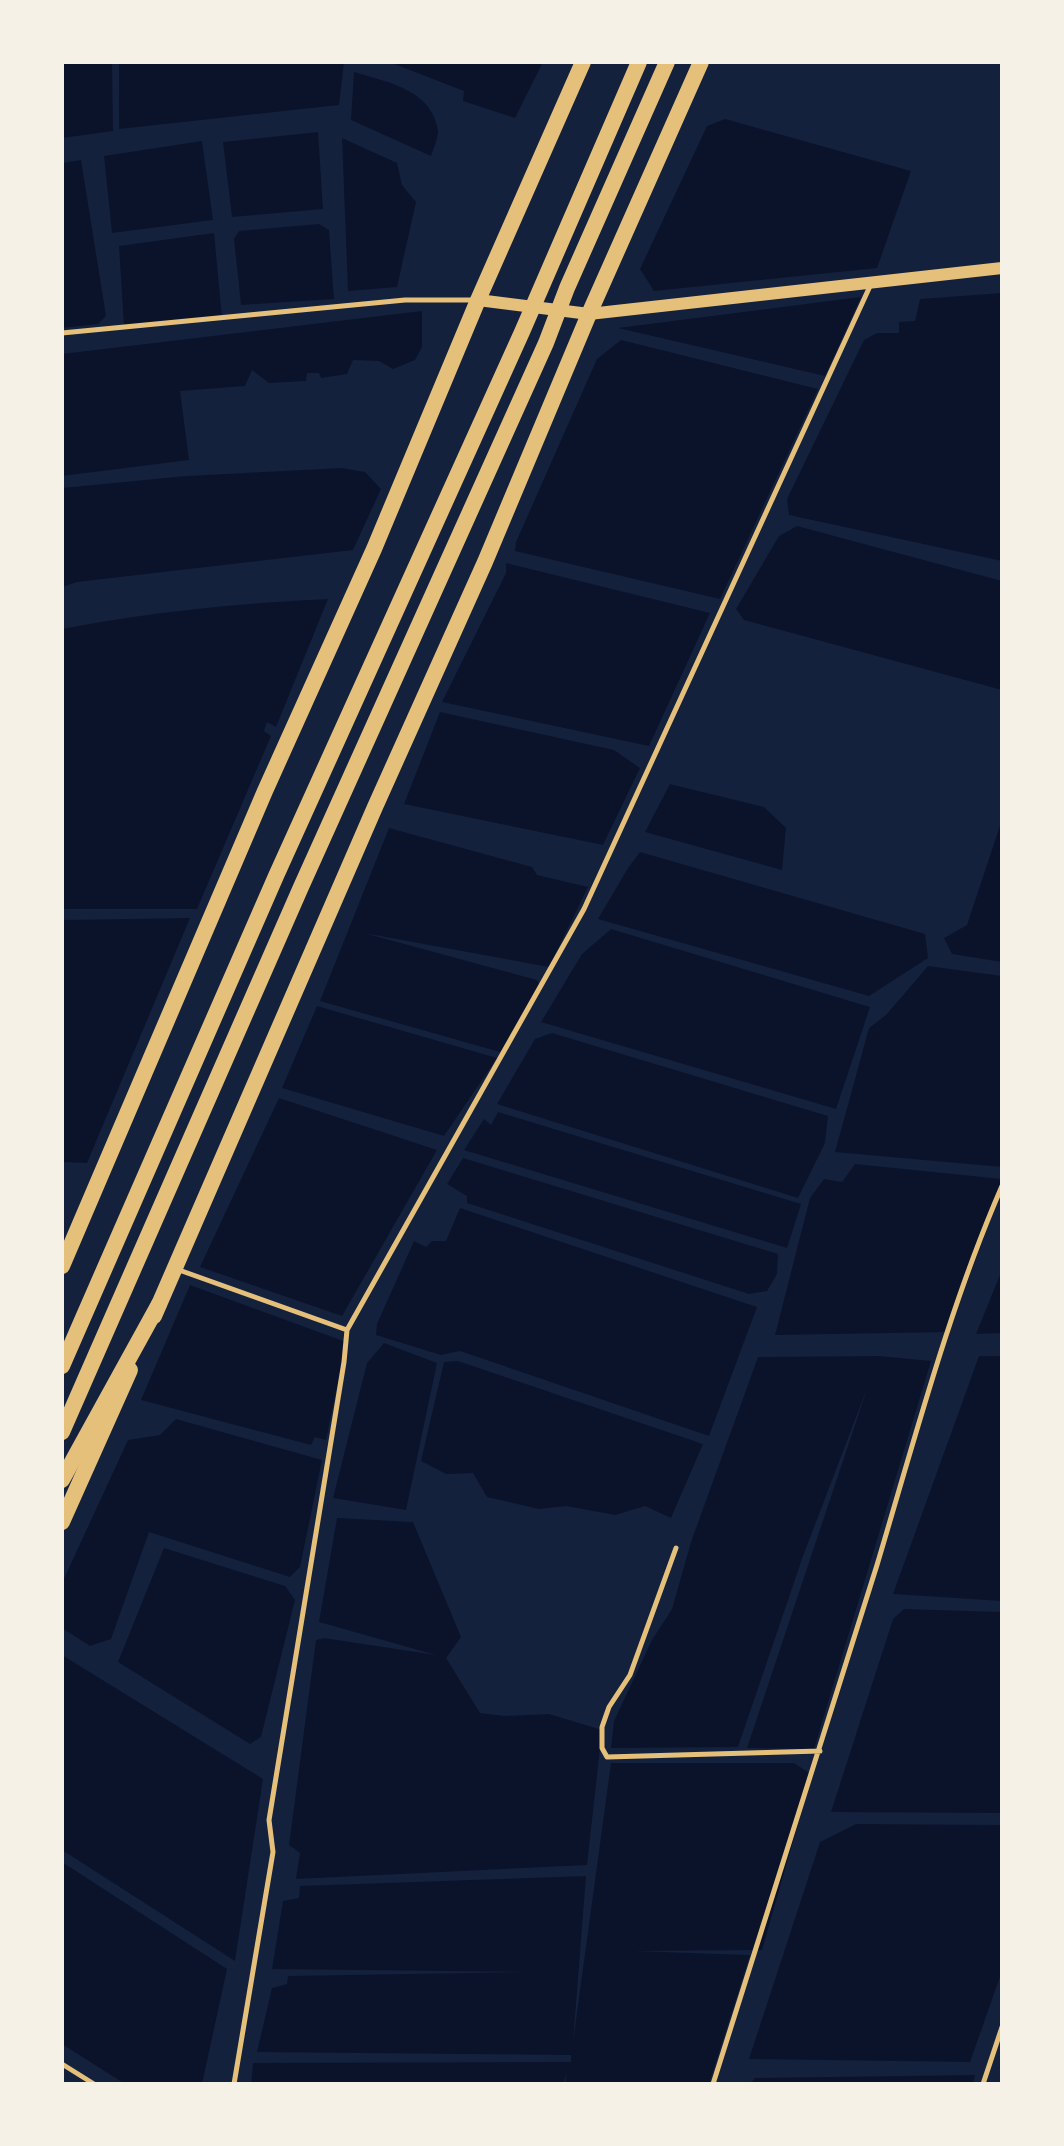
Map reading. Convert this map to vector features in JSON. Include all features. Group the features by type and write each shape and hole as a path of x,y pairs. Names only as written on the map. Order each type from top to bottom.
{"main road":[{"path":"62,1266 583,62"},
{"path":"62,1366 276,876 522,332 639,62"},
{"path":"62,1432 307,872 546,343 567,288 667,62"},
{"path":"62,1522 485,562 589,314 701,62"},
{"path":"62,1480 159,1304"}],"street":[{"path":"478,300 589,314 1002,268"}],"lane":[{"path":"234,2084 273,1852 269,1820 347,1330 584,909 871,282"},
{"path":"62,333 405,300 478,300"},
{"path":"713,2084 820,1751 947,1334 975,1249 1002,1186"},
{"path":"173,1268 347,1330"},
{"path":"676,1548 630,1675 609,1707 602,1727 602,1748 607,1757 820,1751"},
{"path":"983,2084 1002,2027"},
{"path":"62,2064 94,2084"}],"water":[{"path":"62,62 112,62 113,131 62,138"},
{"path":"119,62 344,62 339,105 119,129"},
{"path":"389,62 543,62 515,118 463,101 464,91"},
{"path":"354,72 394,84 418,97 427,106 438,131 431,156 351,120"},
{"path":"725,119 911,171 877,268 654,291 640,269 707,126"},
{"path":"318,132 323,209 232,217 223,142"},
{"path":"342,138 397,163 402,185 416,202 397,287 348,291"},
{"path":"202,141 213,220 112,233 104,156"},
{"path":"81,160 106,316 98,324 62,328 62,163"},
{"path":"319,224 329,230 334,299 241,305 234,239 239,231"},
{"path":"214,233 222,318 124,327 119,246"},
{"path":"1002,293 1002,561 789,515 787,499 864,340 877,333 899,333 899,322 915,321 920,299"},
{"path":"861,297 825,376 618,328"},
{"path":"422,311 422,347 415,360 393,369 379,361 353,360 347,374 321,378 319,373 307,373 306,381 269,383 252,370 245,386 180,391 189,460 62,476 62,354"},
{"path":"621,340 818,389 720,599 515,551 516,542 597,359"},
{"path":"342,468 365,472 381,489 353,550 77,582 62,587 62,488 186,476"},
{"path":"797,526 1002,581 1002,690 744,620 736,609 779,536"},
{"path":"506,563 710,613 649,746 442,702 506,573"},
{"path":"328,599 276,727 267,722 264,731 271,736 197,909 62,909 62,629 195,609"},
{"path":"440,712 614,750 640,768 603,845 404,804"},
{"path":"670,784 764,807 786,828 782,870 645,832"},
{"path":"1002,820 1002,962 952,954 944,938 967,925"},
{"path":"389,828 532,867 537,875 588,887 549,967 364,933 537,980 540,987 500,1052 320,1001"},
{"path":"640,852 925,934 928,958 869,996 598,919"},
{"path":"190,918 87,1163 62,1162 62,920"},
{"path":"611,929 870,1007 836,1109 541,1022 582,954"},
{"path":"928,966 1002,976 1002,1167 835,1152 869,1028 886,1015"},
{"path":"317,1006 497,1058 444,1136 282,1088"},
{"path":"552,1033 828,1116 825,1143 798,1198 497,1104 535,1039"},
{"path":"279,1098 437,1150 342,1316 200,1267"},
{"path":"498,1112 801,1204 787,1248 464,1150 484,1119 491,1125"},
{"path":"463,1158 778,1254 777,1274 767,1291 749,1294 467,1203 467,1196 447,1184"},
{"path":"855,1164 1002,1179 1002,1188 949,1332 775,1335 810,1198 824,1179 842,1182"},
{"path":"460,1208 757,1307 709,1436 460,1351 441,1355 376,1335 377,1324 414,1241 426,1247 432,1241 446,1241"},
{"path":"1002,1270 1002,1333 976,1334"},
{"path":"190,1285 346,1342 326,1440 315,1437 311,1445 141,1400"},
{"path":"384,1343 437,1363 406,1510 333,1498 367,1363"},
{"path":"879,1356 931,1361 814,1749 747,1748 868,1386 803,1556 738,1747 611,1748 614,1721 652,1640 672,1609 691,1542 758,1357"},
{"path":"979,1356 1002,1356 1002,1601 893,1594"},
{"path":"458,1361 703,1444 671,1518 645,1506 615,1515 566,1506 539,1509 487,1497 473,1473 446,1474 421,1461 444,1362"},
{"path":"176,1419 322,1460 300,1567 290,1577 149,1532 111,1639 90,1646 62,1628 62,1583 128,1440 160,1435"},
{"path":"337,1518 413,1522 461,1637 446,1658 480,1713 505,1716 549,1714 602,1730 587,1865 296,1879 300,1853 289,1845 316,1640 324,1638 436,1655 319,1622"},
{"path":"164,1548 285,1586 295,1600 261,1737 250,1744 118,1662"},
{"path":"904,1609 1002,1612 1002,1813 831,1812 893,1619"},
{"path":"62,1655 263,1779 235,1961 62,1850"},
{"path":"611,1763 794,1763 812,1775 762,1950 633,1951 750,1955 709,2084 565,2084 567,2073 563,2084 251,2084 253,2063 571,2062 571,2055 257,2052 272,1988 287,1984 288,1976 531,1972 272,1969 283,1901 299,1898 300,1886 586,1876 573,2042"},
{"path":"856,1824 1002,1825 1002,1971 970,2062 749,2059 820,1842"},
{"path":"62,1862 227,1969 202,2084 125,2084 62,2044"},
{"path":"975,2075 973,2084 750,2084 755,2078"}]}
